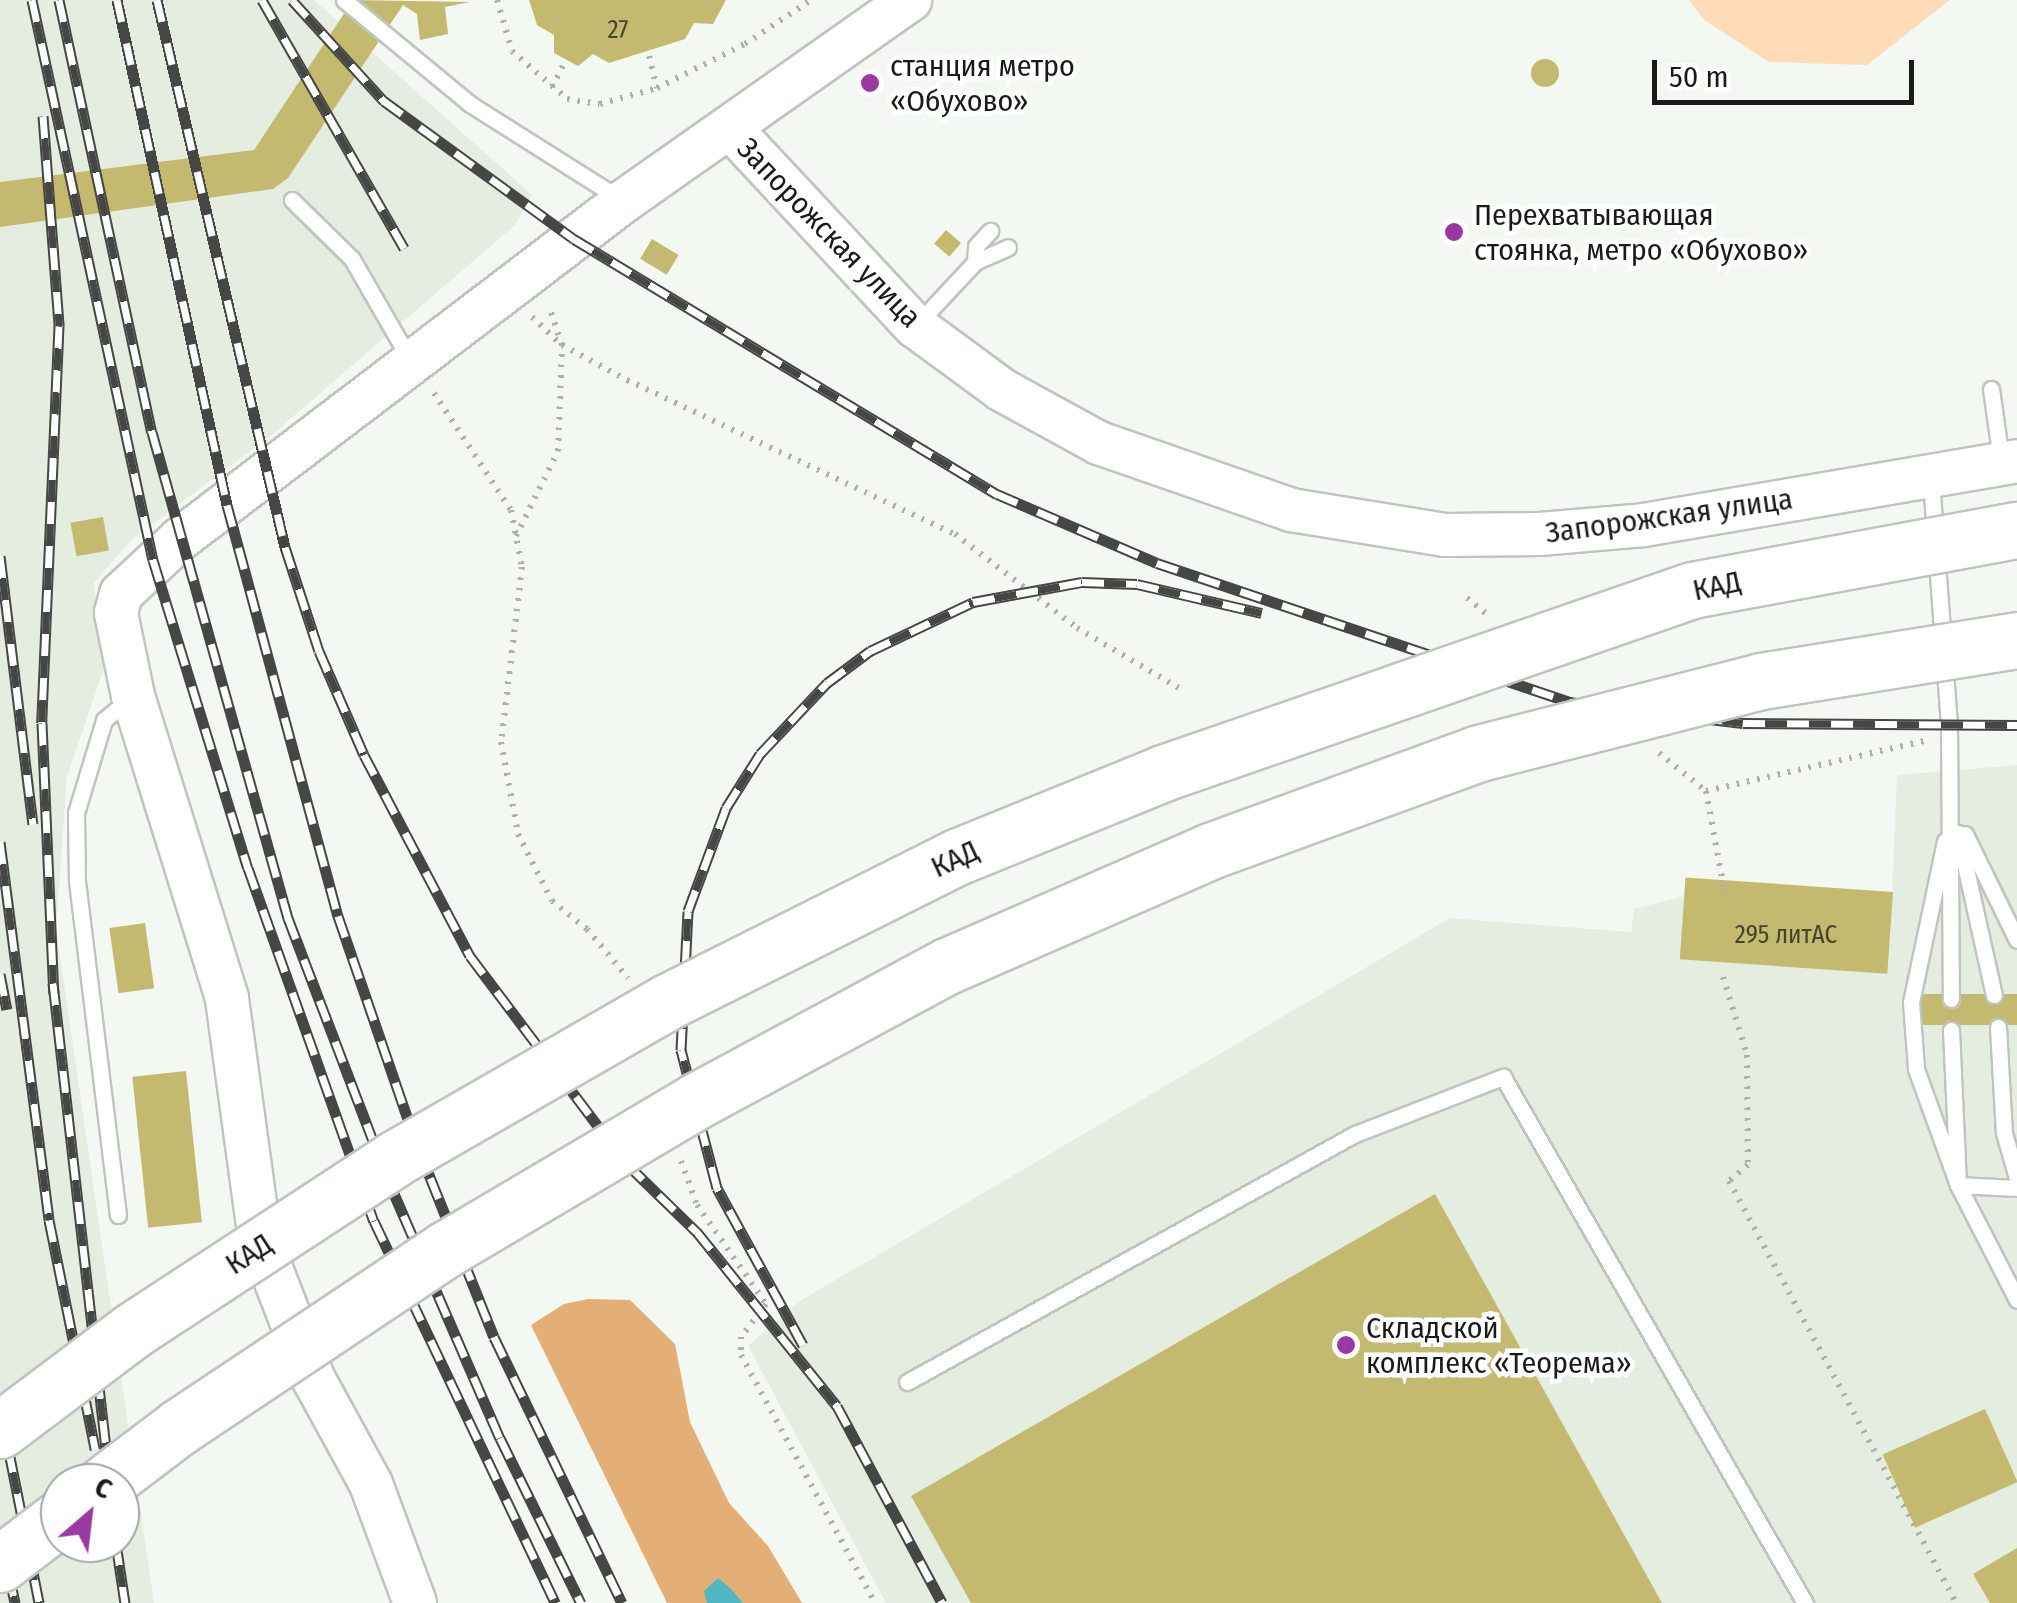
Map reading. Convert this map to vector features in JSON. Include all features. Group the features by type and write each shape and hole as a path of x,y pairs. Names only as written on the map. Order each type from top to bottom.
{"highway":[{"name":"КАД","path":"0,1430 132,1330 394,1158 667,1002 959,856 1163,773 1692,590 2017,530"},
{"path":"131,1463 178,1426 446,1250 696,1102 948,966 1210,851 1479,752 1761,681 2017,640"},
{"path":"0,1564 40,1533"}],"street":[{"path":"415,1603 371,1484 314,1380 260,1240 227,998 132,696 116,613 133,578 624,201 910,0"},
{"name":"Запорожская улица","path":"731,129 915,326 1002,390 1099,442 1186,478 1352,524 1445,535 1540,534 1644,525 2009,463"}],"lane":[{"path":"344,0 470,104 624,201"},
{"path":"292,200 352,260 412,364"},
{"path":"975,262 976,246 990,231"},
{"path":"915,326 975,262 1008,247"},
{"path":"1991,389 2009,463"},
{"path":"1930,476 1950,735 1950,999"},
{"path":"118,1215 77,880 76,813 104,720 132,696"},
{"path":"1952,808 2017,940"},
{"path":"1952,808 1994,996"},
{"path":"1952,808 1911,1002 1916,1069 1958,1186 2017,1300"},
{"path":"1998,1026 2004,1133 2017,1178"},
{"path":"1951,1030 1958,1186"},
{"path":"907,1382 1355,1134 1504,1078 1806,1603"},
{"path":"1958,1186 2017,1188"}],"path":[{"path":"497,0 512,52 567,98 600,104 657,88 745,44 811,0"},
{"path":"649,56 657,88"},
{"path":"552,87 566,60"},
{"path":"516,536 558,451 562,345 547,301 547,260"},
{"path":"504,293 562,345 955,534 1077,628 1179,688"},
{"path":"412,364 476,450 511,510 522,567 501,742 518,834 552,902 588,929 632,987"},
{"path":"1706,791 1950,735"},
{"path":"1723,977 1746,1055 1748,1165 1729,1181 1956,1603"},
{"path":"679,1156 697,1206 766,1304 741,1337 740,1355 875,1603"}],"shaded area":[{"path":"0,0 314,0 532,195 515,225 273,434 131,540 94,583 105,665 67,777 56,928 134,1463 40,1463 40,1563 140,1563 140,1507 154,1603 0,1603"},
{"path":"1689,0 1950,0 1867,65 1769,62 1704,20"},
{"path":"2017,765 2017,1603 886,1603 748,1346 800,1301 1450,918 1631,932 1634,909 1685,896 1892,892 1897,775"},
{"path":"588,1299 630,1300 675,1344 690,1422 729,1503 768,1546 802,1603 667,1603 531,1325 564,1304"}],"water":[{"path":"718,1578 743,1603 707,1603 704,1591"}],"building":[{"path":"353,0 470,2 445,7 448,34 420,40 417,14 403,5 288,178 273,189 0,227 0,182 254,150"},
{"path":"529,0 726,0 713,24 694,23 685,39 609,63 593,54 578,66 554,53 554,35 537,25"},
{"path":"1545,59 1555,63 1559,73 1555,83 1545,87 1535,83 1531,73 1535,63"},
{"path":"946,230 961,243 949,257 934,244"},
{"path":"652,239 679,255 667,275 640,259"},
{"path":"103,517 109,550 76,556 71,523"},
{"path":"1686,877 1893,892 1887,974 1680,959"},
{"path":"145,923 154,988 119,993 109,928"},
{"path":"1917,994 2017,994 2017,1025 1917,1025"},
{"path":"186,1071 202,1222 148,1228 132,1077"},
{"name":"Складской комплекс «Теорема»","path":"1435,1194 1662,1603 971,1603 911,1496"},
{"path":"1985,1409 2017,1482 1915,1528 1883,1455"},
{"path":"2017,1548 2017,1603 1990,1603 1973,1574"}],"railway":[{"path":"32,0 153,560 248,868 374,1221 555,1603"},
{"path":"59,0 152,432 288,918 386,1175 500,1438 581,1603"},
{"path":"117,0 227,505 338,916 414,1137 494,1337 622,1603"},
{"path":"157,0 285,547 319,651 364,755 470,956 627,1164 697,1232 837,1406 942,1603"},
{"path":"262,0 404,248"},
{"path":"292,0 384,101 574,239 997,494 1157,563 1569,702 1743,723 2017,725"},
{"path":"43,116 59,326 42,723 54,994"},
{"path":"0,556 33,824"},
{"path":"803,1345 717,1188 681,1050 688,911 726,808 760,754 827,683 870,651 973,602 1082,582 1137,584 1262,613"},
{"path":"0,842 49,1220 95,1449"},
{"path":"0,974 7,1009"},
{"path":"53,983 108,1463"},
{"path":"0,1407 39,1603"},
{"path":"0,1531 15,1603"},
{"path":"119,1563 125,1603"}],"place":[{"name":"станция метро «Обухово»","path":"870,83"},
{"name":"Перехватывающая стоянка, метро «Обухово»","path":"1454,232"},
{"name":"Складской комплекс «Теорема»","path":"1346,1345"}]}
